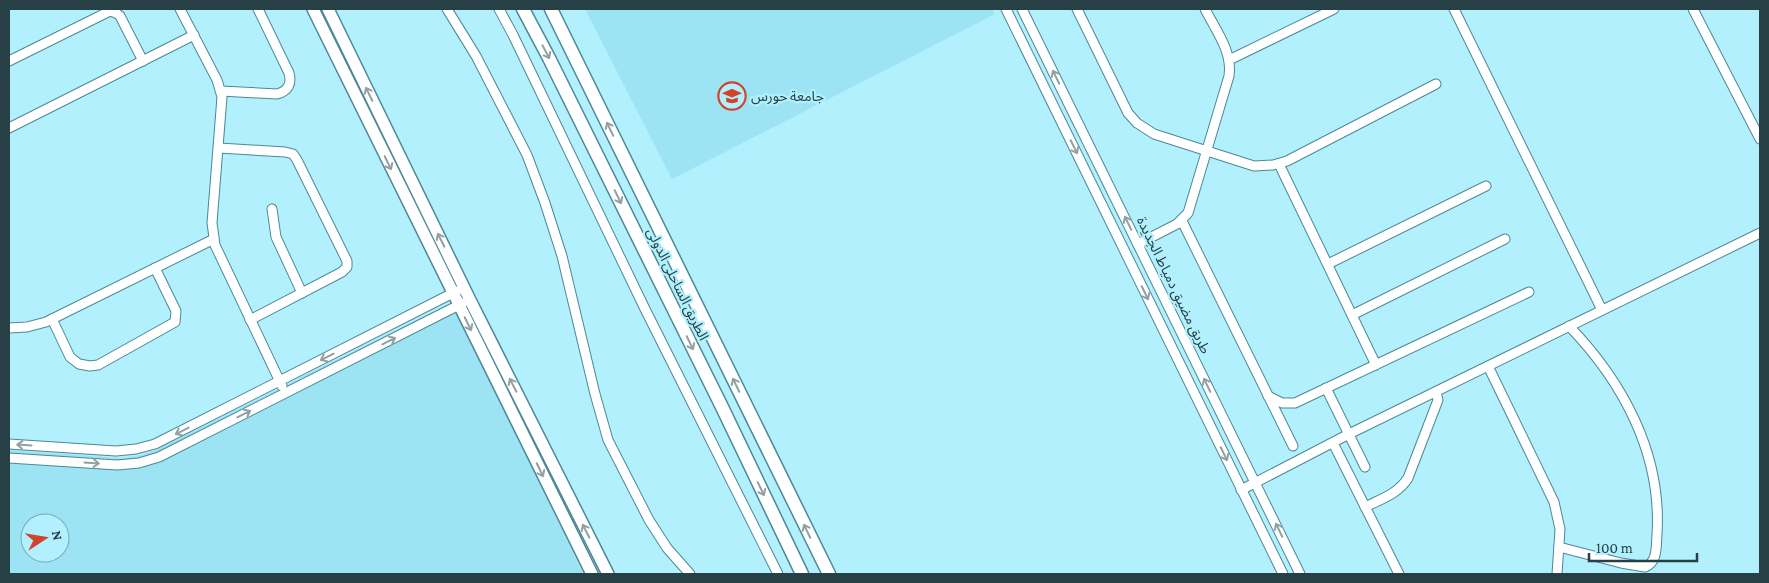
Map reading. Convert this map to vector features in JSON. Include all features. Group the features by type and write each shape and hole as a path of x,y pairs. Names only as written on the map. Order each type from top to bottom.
{"highway":[{"name":"الطريق الساحلى الدولى","path":"523,9 717,396 802,574"},
{"name":"الطريق الساحلى الدولى","path":"551,9 828,574"}],"main road":[{"path":"313,9 452,294 592,574"},
{"path":"328,9 464,288 608,574"}],"street":[{"path":"180,9 221,91 222,108 212,223 214,239 219,256 286,393"},
{"path":"221,91 277,94 285,91 289,85 289,73 258,9"},
{"path":"447,9 476,56 519,139 546,203 562,256 608,440 649,520 667,548 690,574"},
{"path":"498,9 513,35 646,309 778,574"},
{"name":"طريق مضيق دمياط الجديدة","path":"1006,9 1283,574"},
{"name":"طريق مضيق دمياط الجديدة","path":"1022,9 1300,574"},
{"path":"1077,9 1128,113 1143,127 1154,134 1254,166 1279,164 1436,84"},
{"path":"1138,244 1182,220 1190,208 1229,76 1227,52 1205,9"},
{"path":"1229,60 1334,9"},
{"path":"1454,9 1602,310"},
{"path":"1694,9 1760,139"},
{"path":"9,61 110,12 116,12 120,16 143,61"},
{"path":"9,128 194,35"},
{"path":"219,148 292,154 297,160 347,264 346,269 342,272 250,320"},
{"path":"1279,164 1376,365"},
{"path":"1097,192 1110,185"},
{"path":"1328,264 1486,186"},
{"path":"272,209 276,237 302,293"},
{"path":"1182,220 1293,446"},
{"path":"1241,490 1349,434 1760,233"},
{"path":"9,328 27,327 52,319 214,239"},
{"path":"1352,315 1505,239"},
{"path":"52,319 70,357 83,365 98,365 175,322 176,311 156,268"},
{"path":"9,444 126,451 145,447 163,440 464,288"},
{"path":"1268,396 1278,402 1291,404 1529,292"},
{"path":"9,458 122,464 149,460 470,300"},
{"path":"1559,547 1621,564 1645,568 1655,558 1657,531 1653,479 1643,439 1635,419 1622,394 1603,366 1569,326"},
{"path":"1488,366 1554,502 1560,529 1557,574"},
{"path":"1326,388 1366,467"},
{"path":"1365,507 1400,489 1408,478 1438,400 1436,392"},
{"path":"1333,443 1398,574"},
{"path":"65,461 66,448"}],"shaded area":[{"name":"جامعة حورس","path":"585,9 992,9 995,14 672,179"},
{"path":"462,297 598,574 9,574 9,450 119,458 154,451"}],"place":[{"name":"جامعة حورس","path":"732,96"}]}
